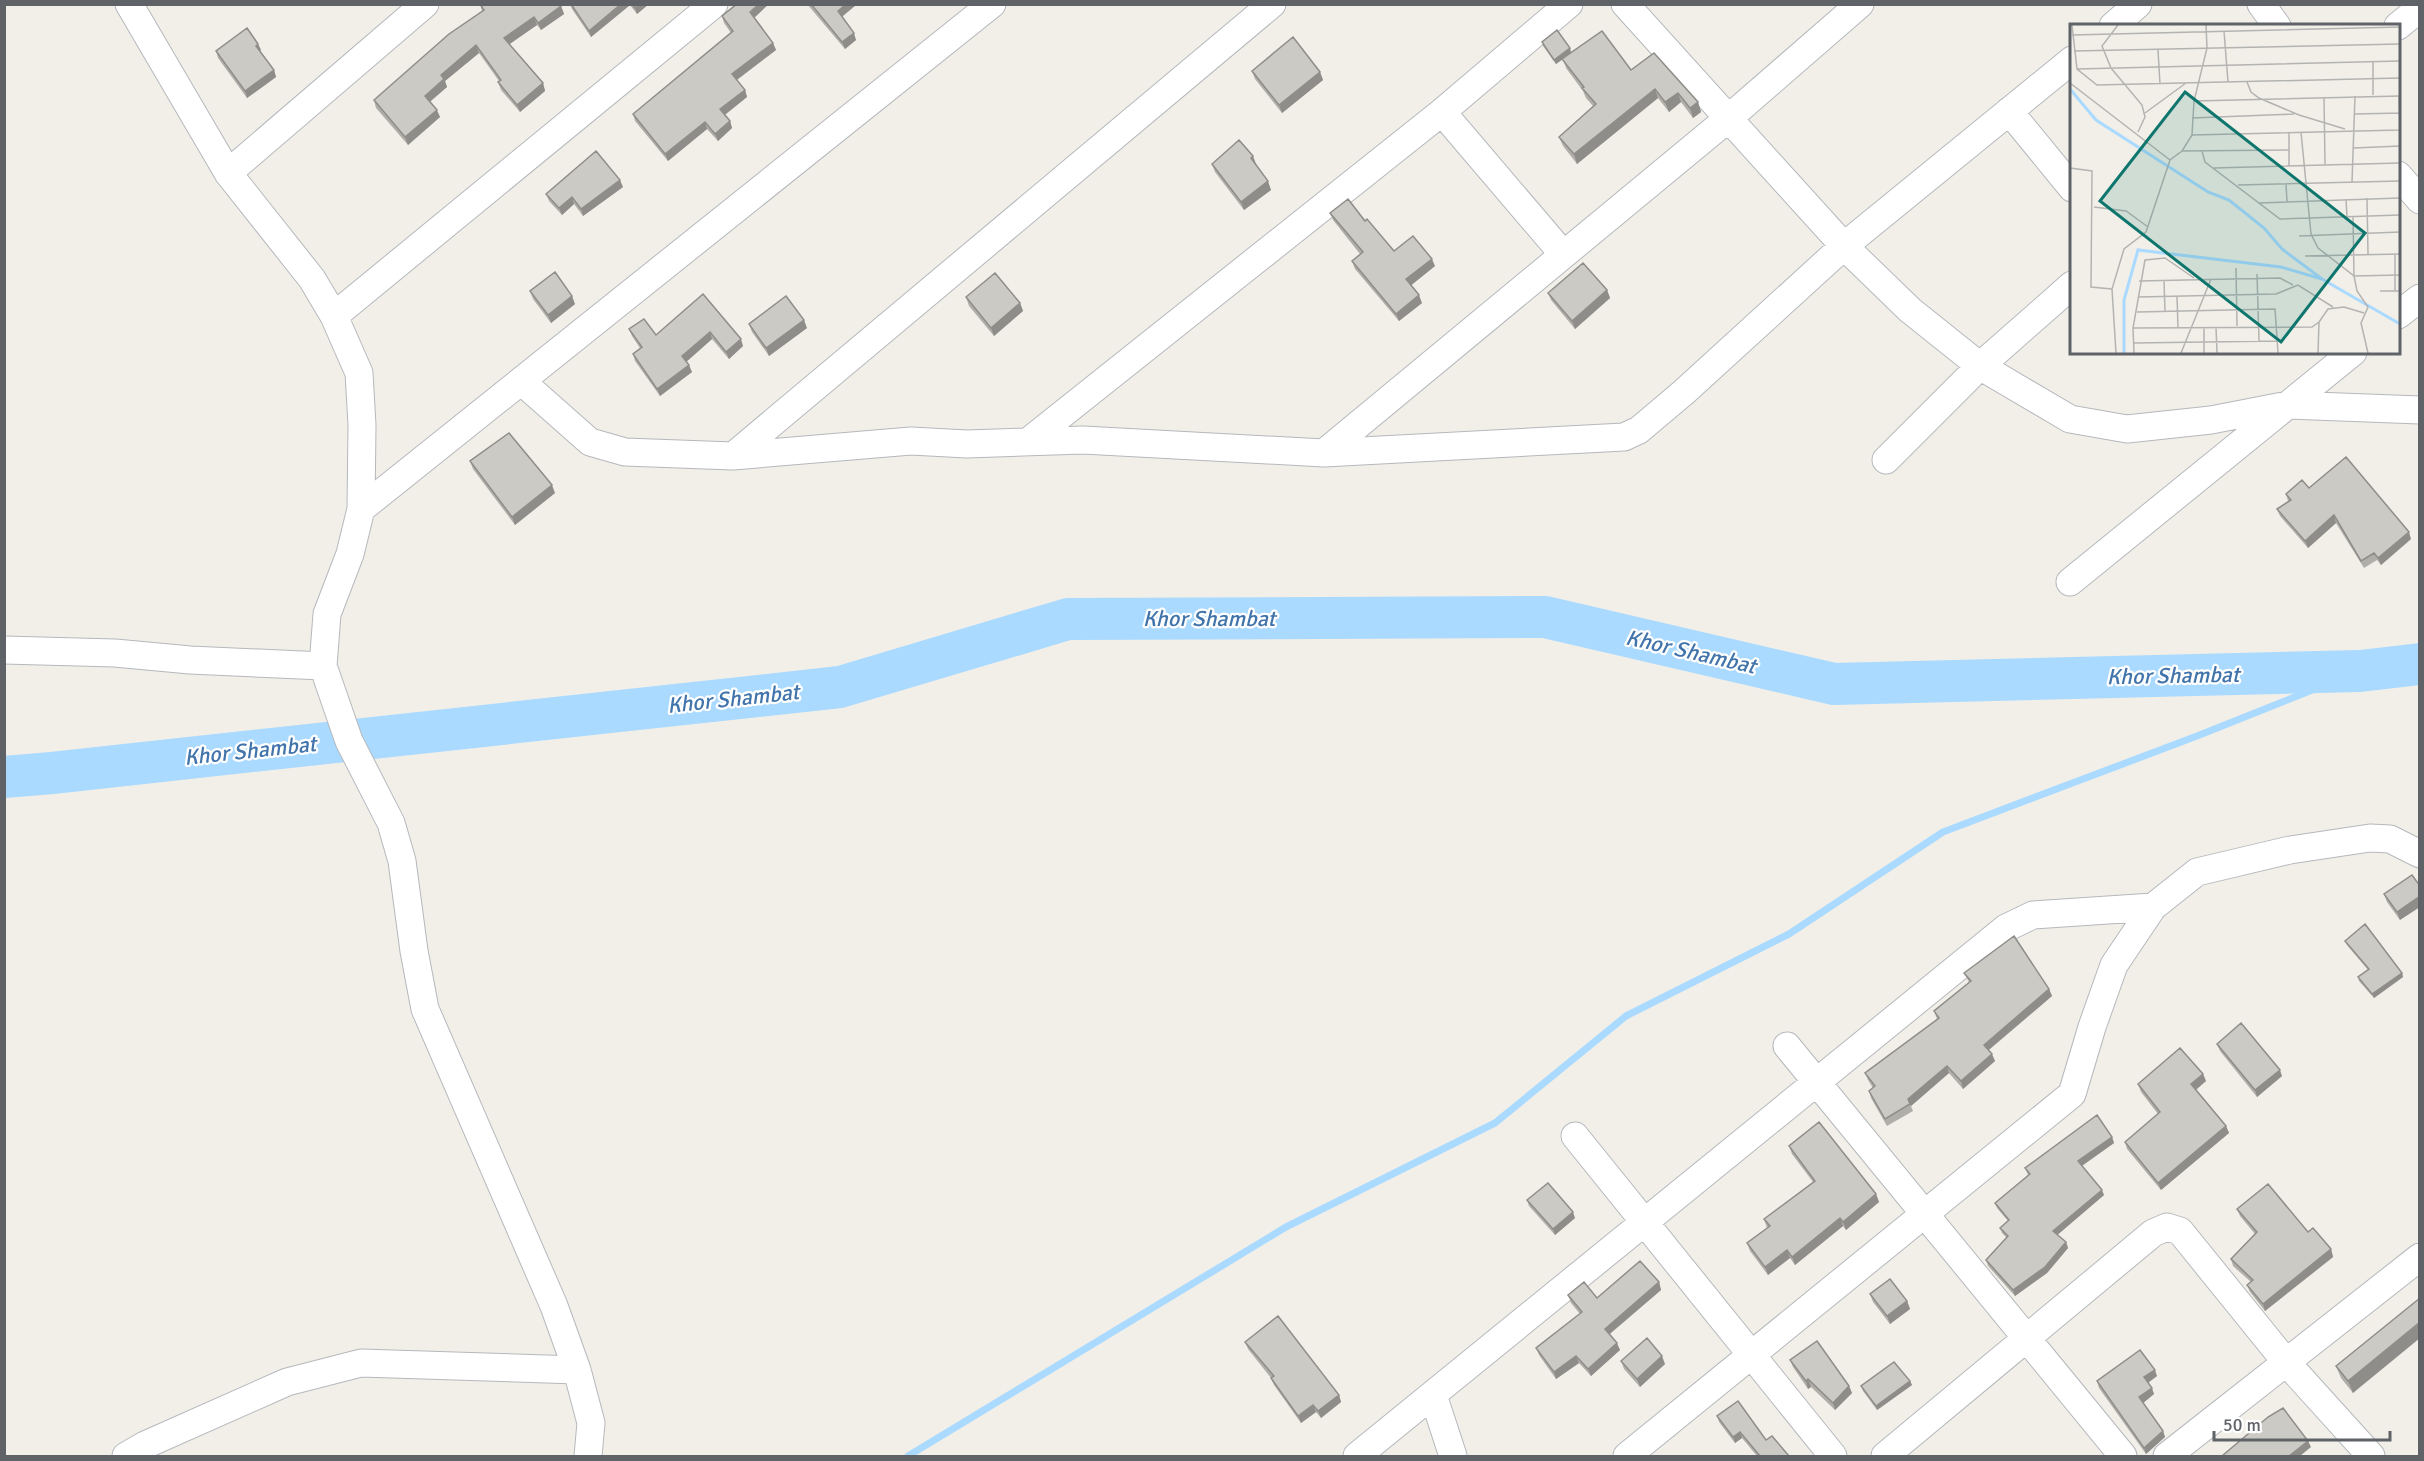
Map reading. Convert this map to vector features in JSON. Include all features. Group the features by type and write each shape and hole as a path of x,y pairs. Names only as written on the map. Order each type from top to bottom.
{"street":[{"path":"228,173 425,4"},
{"path":"334,316 714,4"},
{"path":"361,509 992,4"},
{"path":"733,456 1272,4"},
{"path":"1030,440 1442,111 1569,4"},
{"path":"1625,4 1730,117 1844,246 1910,310 1980,366 2070,419 2127,429 2211,420 2288,405 2420,410"},
{"path":"1324,453 1730,117 1860,4"},
{"path":"2115,24 2138,4"},
{"path":"2261,4 2276,24"},
{"path":"137,8 228,173 312,279 334,316 359,373 362,425 361,509 350,554 327,614 322,666 350,741 391,823 402,861 414,951 425,1009 554,1306 577,1370 591,1424 588,1456"},
{"path":"2400,24 2420,8"},
{"path":"521,381 590,442 625,452 733,456 911,441 967,444 1030,440 1083,440 1324,453 1624,437 1639,430 1684,392 1844,246 2070,62"},
{"path":"1442,111 1563,254"},
{"path":"2009,111 2070,186"},
{"path":"2400,177 2420,200"},
{"path":"1886,460 1980,366 2070,287"},
{"path":"2400,313 2420,298"},
{"path":"2070,582 2351,354"},
{"path":"4,650 115,653 190,660 322,666"},
{"path":"1627,1456 2072,1094 2114,965 2153,907 2197,872 2299,848 2370,838 2390,839 2420,854"},
{"path":"1357,1456 2006,928 2033,915 2153,907"},
{"path":"1787,1046 2123,1456"},
{"path":"1575,1136 1833,1456"},
{"path":"1885,1456 2153,1233 2167,1227 2180,1232 2286,1362 2371,1456"},
{"path":"2167,1456 2420,1257"},
{"path":"126,1456 145,1445 287,1382 361,1363 577,1370"},
{"path":"1433,1395 1453,1456"}],"building":[{"path":"480,4 560,4 561,6 538,23 534,17 504,38 543,83 517,105 498,82 501,80 476,45 441,75 444,79 425,96 437,110 405,137 374,100 449,34 484,10"},
{"path":"571,4 621,4 589,31"},
{"path":"737,4 759,4 750,12 773,43 732,74 745,90 720,109 730,121 715,134 705,122 665,154 633,114 733,31 722,16"},
{"path":"811,4 846,4 838,11 854,33 842,42"},
{"path":"247,28 258,44 256,46 274,70 245,91 216,51"},
{"path":"1557,30 1570,48 1554,60 1542,42"},
{"path":"1602,31 1631,70 1654,53 1698,102 1690,108 1678,93 1665,102 1655,89 1574,154 1559,137 1596,104 1562,59"},
{"path":"1293,37 1320,72 1279,105 1252,71"},
{"path":"1239,140 1253,156 1251,158 1268,181 1241,202 1212,164"},
{"path":"596,151 620,180 581,209 572,197 559,208 546,194"},
{"path":"1348,199 1365,221 1367,219 1394,251 1413,236 1432,259 1406,279 1419,295 1396,314 1352,261 1363,252 1330,213"},
{"path":"1583,263 1607,290 1572,321 1548,293"},
{"path":"555,272 572,296 548,315 530,291"},
{"path":"995,273 1020,303 991,328 966,297"},
{"path":"703,294 741,339 726,352 710,332 682,356 689,365 657,389 633,354 642,347 629,329 644,319 656,335"},
{"path":"786,296 804,320 766,348 749,324"},
{"path":"509,433 552,485 512,517 470,461"},
{"path":"2346,457 2409,532 2378,558 2374,553 2361,561 2334,515 2305,541 2277,509 2291,500 2286,494 2302,480 2309,488"},
{"path":"2412,875 2420,886 2420,896 2397,912 2384,894"},
{"path":"2365,924 2402,973 2372,994 2358,977 2369,969 2345,941"},
{"path":"2014,936 2049,989 1984,1045 1992,1054 1961,1081 1947,1066 1908,1099 1910,1104 1885,1119 1869,1091 1875,1086 1865,1073 1939,1018 1934,1011 1971,981 1964,973"},
{"path":"2241,1023 2280,1070 2255,1090 2217,1044"},
{"path":"2180,1048 2203,1074 2191,1084 2226,1126 2158,1183 2125,1142 2160,1112 2138,1084"},
{"path":"2097,1115 2112,1137 2078,1161 2102,1190 2053,1231 2066,1242 2045,1267 2013,1290 1986,1260 2008,1236 2000,1228 2009,1220 1995,1203 2030,1174 2025,1168"},
{"path":"1819,1122 1876,1194 1843,1222 1840,1218 1792,1257 1787,1250 1765,1267 1747,1243 1770,1226 1764,1219 1815,1181 1789,1146"},
{"path":"1548,1183 1573,1212 1553,1229 1527,1200"},
{"path":"2268,1184 2308,1232 2313,1228 2331,1249 2263,1304 2247,1285 2253,1280 2231,1259 2257,1232 2237,1209"},
{"path":"1640,1261 1659,1282 1605,1329 1617,1343 1588,1369 1576,1356 1554,1372 1536,1348 1582,1312 1568,1295 1584,1282 1597,1298"},
{"path":"1890,1279 1907,1301 1887,1316 1870,1294"},
{"path":"2420,1298 2420,1322 2348,1381 2336,1366"},
{"path":"1278,1316 1339,1395 1318,1411 1313,1405 1298,1416 1271,1378 1274,1376 1245,1342"},
{"path":"1647,1338 1662,1356 1637,1379 1621,1361"},
{"path":"1817,1341 1849,1386 1833,1403 1808,1379 1806,1381 1790,1360"},
{"path":"2140,1350 2155,1370 2144,1377 2152,1388 2139,1397 2163,1431 2144,1448 2097,1381"},
{"path":"1894,1362 1910,1381 1876,1406 1861,1386"},
{"path":"1738,1401 1766,1440 1772,1436 1789,1456 1760,1456 1740,1432 1733,1437 1717,1416"},
{"path":"2283,1408 2308,1441 2289,1456 2222,1456 2268,1417"}],"waterway":[{"name":"Khor Shambat","path":"4,777 840,687 1068,619 1545,617 1834,684 2360,671 2420,664"},
{"path":"908,1456 1286,1227 1495,1123 1626,1016 1789,934 1943,832 2197,736 2360,671"}]}
